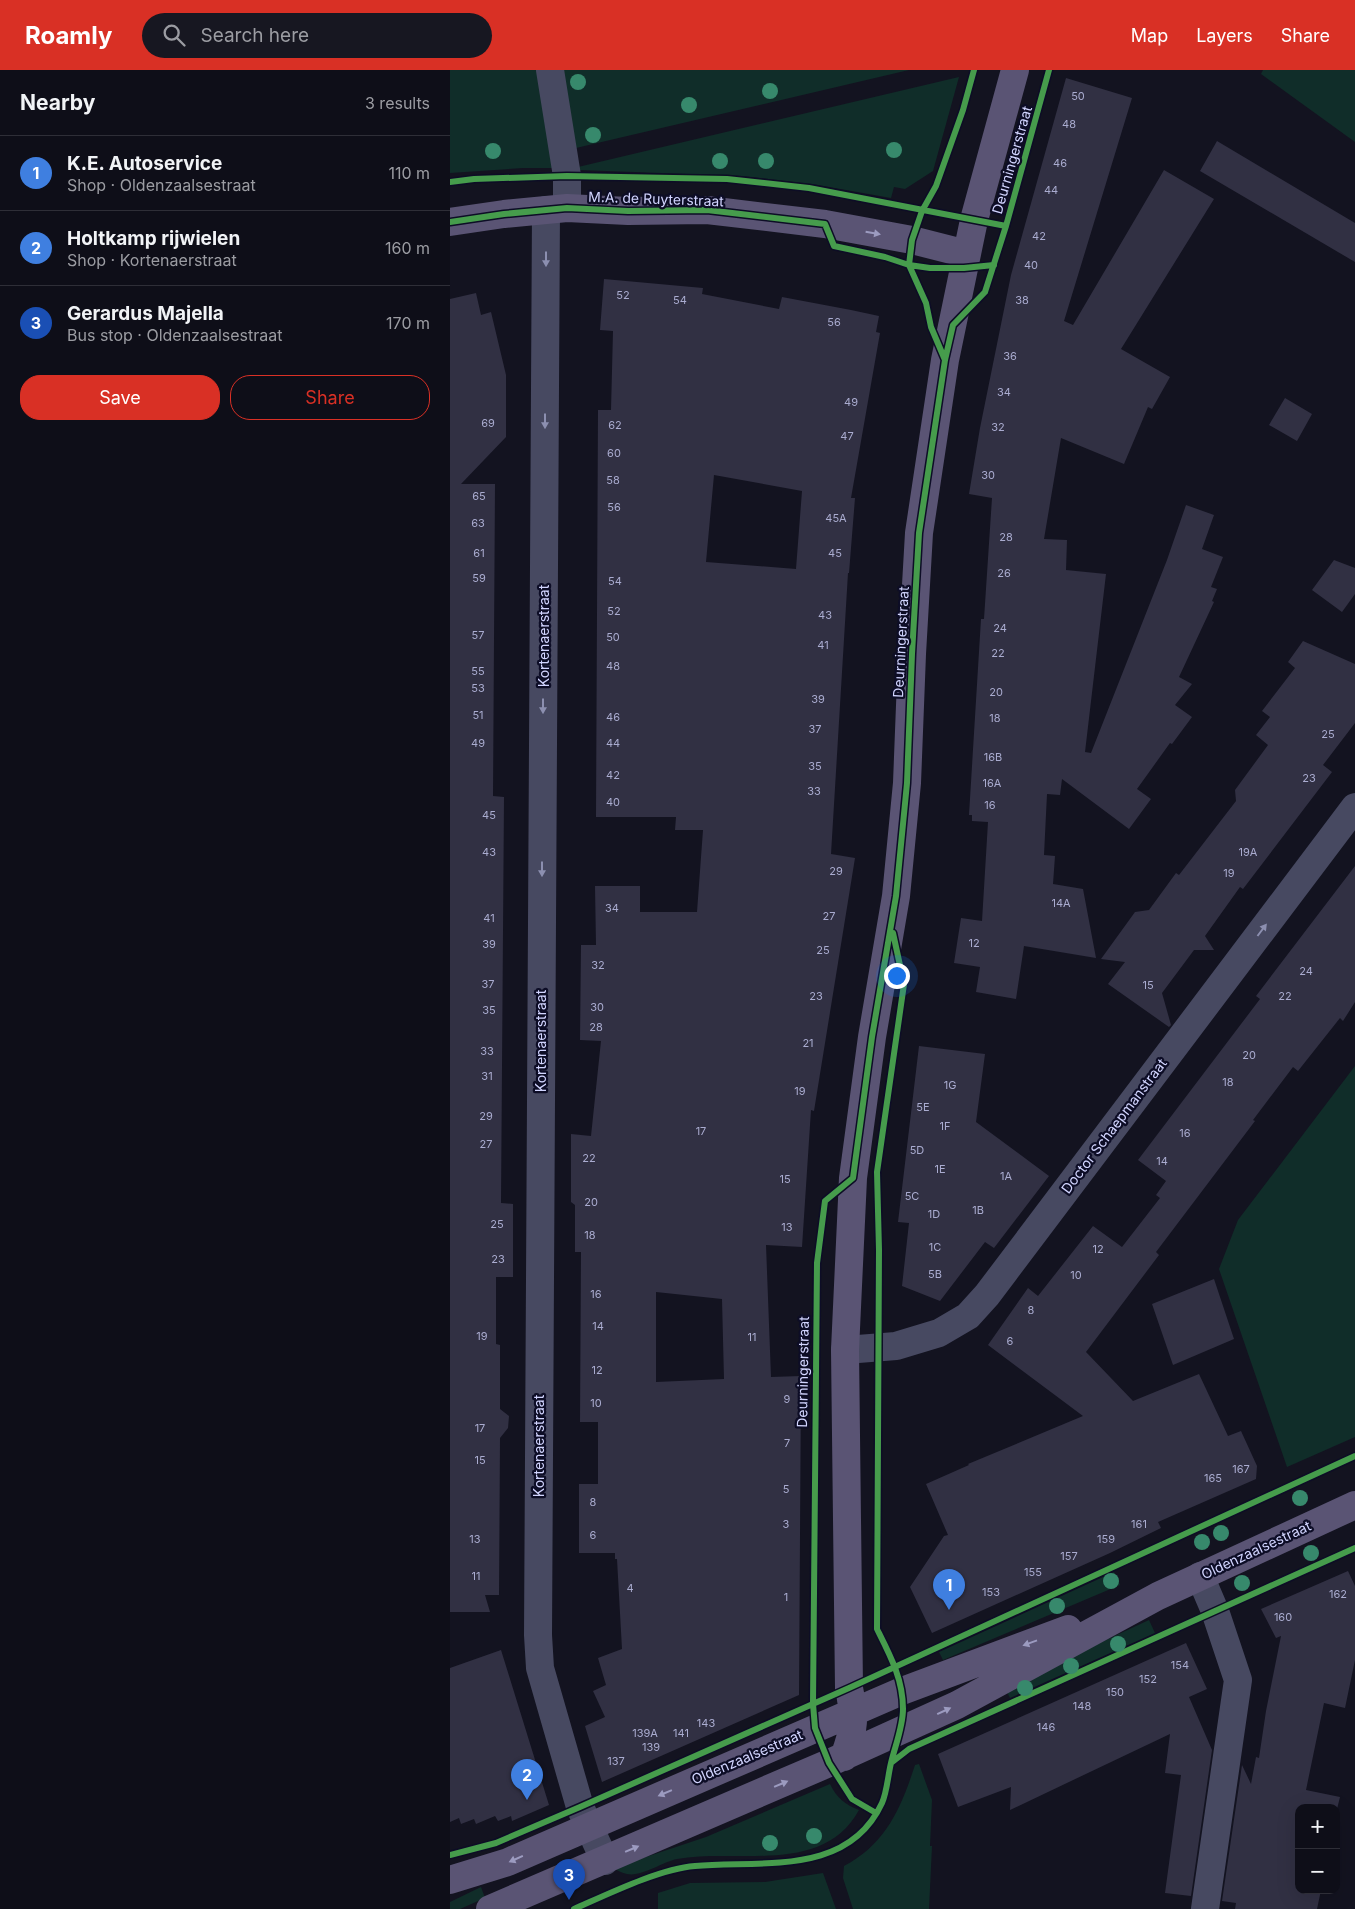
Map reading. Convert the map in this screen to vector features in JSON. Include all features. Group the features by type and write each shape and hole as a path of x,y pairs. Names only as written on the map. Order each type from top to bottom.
{"main road":[{"name":"Deurningerstraat","path":"844,1757 853,1733 854,1711 850,1688 845,1350 853,1178 872,1037 896,896 907,782 919,534 945,360 974,220 1015,70"},
{"name":"M.A. de Ruyterstraat","path":"450,222 557,209 628,212 717,211 825,224 912,240 967,254"},
{"name":"Oldenzaalsestraat","path":"490,1909 844,1757 957,1705 1158,1596 1355,1505"},
{"name":"Oldenzaalsestraat","path":"450,1880 508,1862 854,1711 943,1675 1158,1596"}],"street":[{"name":"Kortenaerstraat","path":"550,70 567,176 557,209 538,1635 540,1668 576,1792 605,1860"},
{"name":"Doctor Schaepmanstraat","path":"845,1350 896,1346 939,1333 968,1316 987,1295 1355,807"},
{"path":"1200,1576 1215,1611 1238,1680 1205,1909"}],"green space":[{"path":"450,70 543,70 559,168 523,168 450,173"},
{"path":"562,70 909,70 576,148"},
{"path":"1263,70 1355,70 1355,142 1261,74"},
{"path":"959,77 933,171 905,189 894,187 891,198 818,185 743,176 579,170 578,167"},
{"path":"1355,1066 1355,1437 1287,1467 1219,1269 1238,1220"},
{"path":"1114,1572 1120,1585 943,1660 939,1652"},
{"path":"1149,1620 1155,1633 1010,1698 1006,1690 1065,1659"},
{"path":"919,1764 932,1800 929,1909 853,1909 843,1878 844,1866 859,1857 881,1836 904,1796 915,1765"},
{"path":"830,1784 842,1800 859,1810 843,1831 824,1844 801,1852 777,1855 701,1856 677,1859 633,1874 625,1874 613,1868 706,1837"},
{"path":"823,1873 836,1909 658,1909 658,1893 690,1883 765,1882"},
{"path":"481,1887 485,1898 460,1909 450,1909 450,1902"}],"building":[{"path":"1066,78 1132,98 1064,321 1073,325 1164,170 1214,199 1121,349 1170,377 1152,409 1148,407 1124,464 1061,438 1044,539 1067,540 1066,570 1106,574 1085,752 1091,753 1167,560 1186,505 1214,515 1202,549 1223,557 1211,587 1217,589 1212,601 1214,602 1179,677 1192,684 1175,705 1192,717 1172,744 1170,743 1137,789 1151,799 1129,829 1062,779 1060,795 1047,794 1044,855 1055,856 1053,884 1083,889 1096,958 1024,946 1016,999 976,992 980,967 954,963 961,918 982,921 988,822 972,821 972,815 969,815 981,619 984,619 992,498 969,494 980,428 1011,275"},
{"path":"1217,141 1355,223 1355,262 1200,171"},
{"path":"604,279 703,288 702,294 779,309 782,297 851,310 879,316 876,332 880,333 851,498 855,498 848,573 831,854 855,858 814,1111 811,1110 802,1247 766,1245 771,1377 801,1376 799,1695 602,1782 585,1726 605,1717 593,1691 606,1685 598,1658 622,1649 617,1559 615,1559 615,1553 579,1553 579,1484 598,1484 598,1422 580,1422 581,1252 575,1252 575,1205 571,1202 571,1134 591,1136 601,1041 580,1040 581,945 596,945 595,886 640,886 640,912 697,912 703,830 675,830 676,817 596,817 598,410 611,410 613,331 600,330","holes":["714,475 802,491 796,569 706,562","656,1292 722,1299 724,1379 656,1382"]},
{"path":"476,293 481,315 491,312 506,375 506,437 461,484 495,484 493,796 504,797 501,1203 513,1204 513,1277 496,1277 496,1344 500,1345 500,1409 509,1416 508,1428 500,1438 499,1595 485,1595 490,1612 450,1612 450,299"},
{"path":"1285,398 1312,414 1297,441 1269,425"},
{"path":"1334,560 1355,568 1355,594 1342,612 1312,590"},
{"path":"1303,641 1355,664 1355,723 1323,765 1332,772 1243,889 1240,887 1205,936 1214,950 1194,950 1162,993 1171,1025 1169,1027 1108,984 1125,962 1101,959 1135,912 1149,910 1176,873 1179,875 1236,801 1235,790 1268,745 1256,735 1270,717 1262,711 1295,668 1288,662"},
{"path":"1355,866 1355,1002 1343,1021 1340,1018 1298,1071 1293,1067 1253,1120 1255,1121 1156,1252 1159,1255 1086,1352 1133,1401 1199,1374 1228,1436 1241,1431 1257,1466 1256,1479 1158,1522 1161,1528 1110,1553 932,1633 910,1587 944,1536 948,1535 926,1484 968,1464 1083,1416 988,1345 1028,1288 1038,1296 1093,1226 1122,1247 1160,1198 1156,1195 1166,1181 1138,1160 1260,999 1256,996"},
{"path":"919,1046 985,1054 976,1122 1049,1176 994,1248 985,1242 940,1301 902,1286 909,1223 898,1222"},
{"path":"1214,1279 1234,1339 1173,1365 1152,1304"},
{"path":"1348,1571 1355,1586 1355,1660 1345,1708 1324,1703 1306,1790 1340,1797 1338,1804 1295,1804 1295,1894 1320,1894 1317,1909 1235,1909 1236,1903 1222,1901 1242,1765 1251,1784 1256,1757 1259,1758 1281,1636 1276,1638 1261,1609"},
{"path":"1186,1643 1207,1689 1189,1697 1212,1750 1191,1896 1165,1893 1181,1775 1165,1773 1170,1734 1010,1810 1011,1787 958,1807 938,1754"},
{"path":"501,1650 549,1805 512,1821 511,1816 498,1821 495,1816 476,1824 474,1819 461,1824 459,1818 450,1822 450,1668"}],"cycle path":[{"path":"945,360 931,327 926,303 909,265 912,240 922,211 936,186 963,110 974,70"},
{"path":"876,1813 852,1799 829,1763 815,1728 813,1704 817,1263 825,1201 853,1178 872,1037 896,896 907,783 919,533 945,360 953,325 985,292 1006,226 1049,70"},
{"path":"450,182 474,179 567,176 727,179 809,188 1006,226"},
{"path":"450,222 504,214 567,208 628,211 707,210 825,224 834,246 885,257 909,265 930,268 964,268 994,265"},
{"path":"891,1763 900,1730 903,1709 898,1677 877,1629 879,1250 877,1172 904,984 893,933"},
{"path":"450,1855 496,1843 580,1807 849,1688 1355,1456"},
{"path":"574,1909 634,1883 681,1868 774,1863 800,1860 825,1854 848,1843 867,1827 884,1799 891,1763 909,1749 1355,1548"}],"place":[{"name":"K.E. Autoservice","path":"949,1610"},
{"name":"Holtkamp rijwielen","path":"527,1800"},
{"name":"Gerardus Majella","path":"569,1900"}]}
